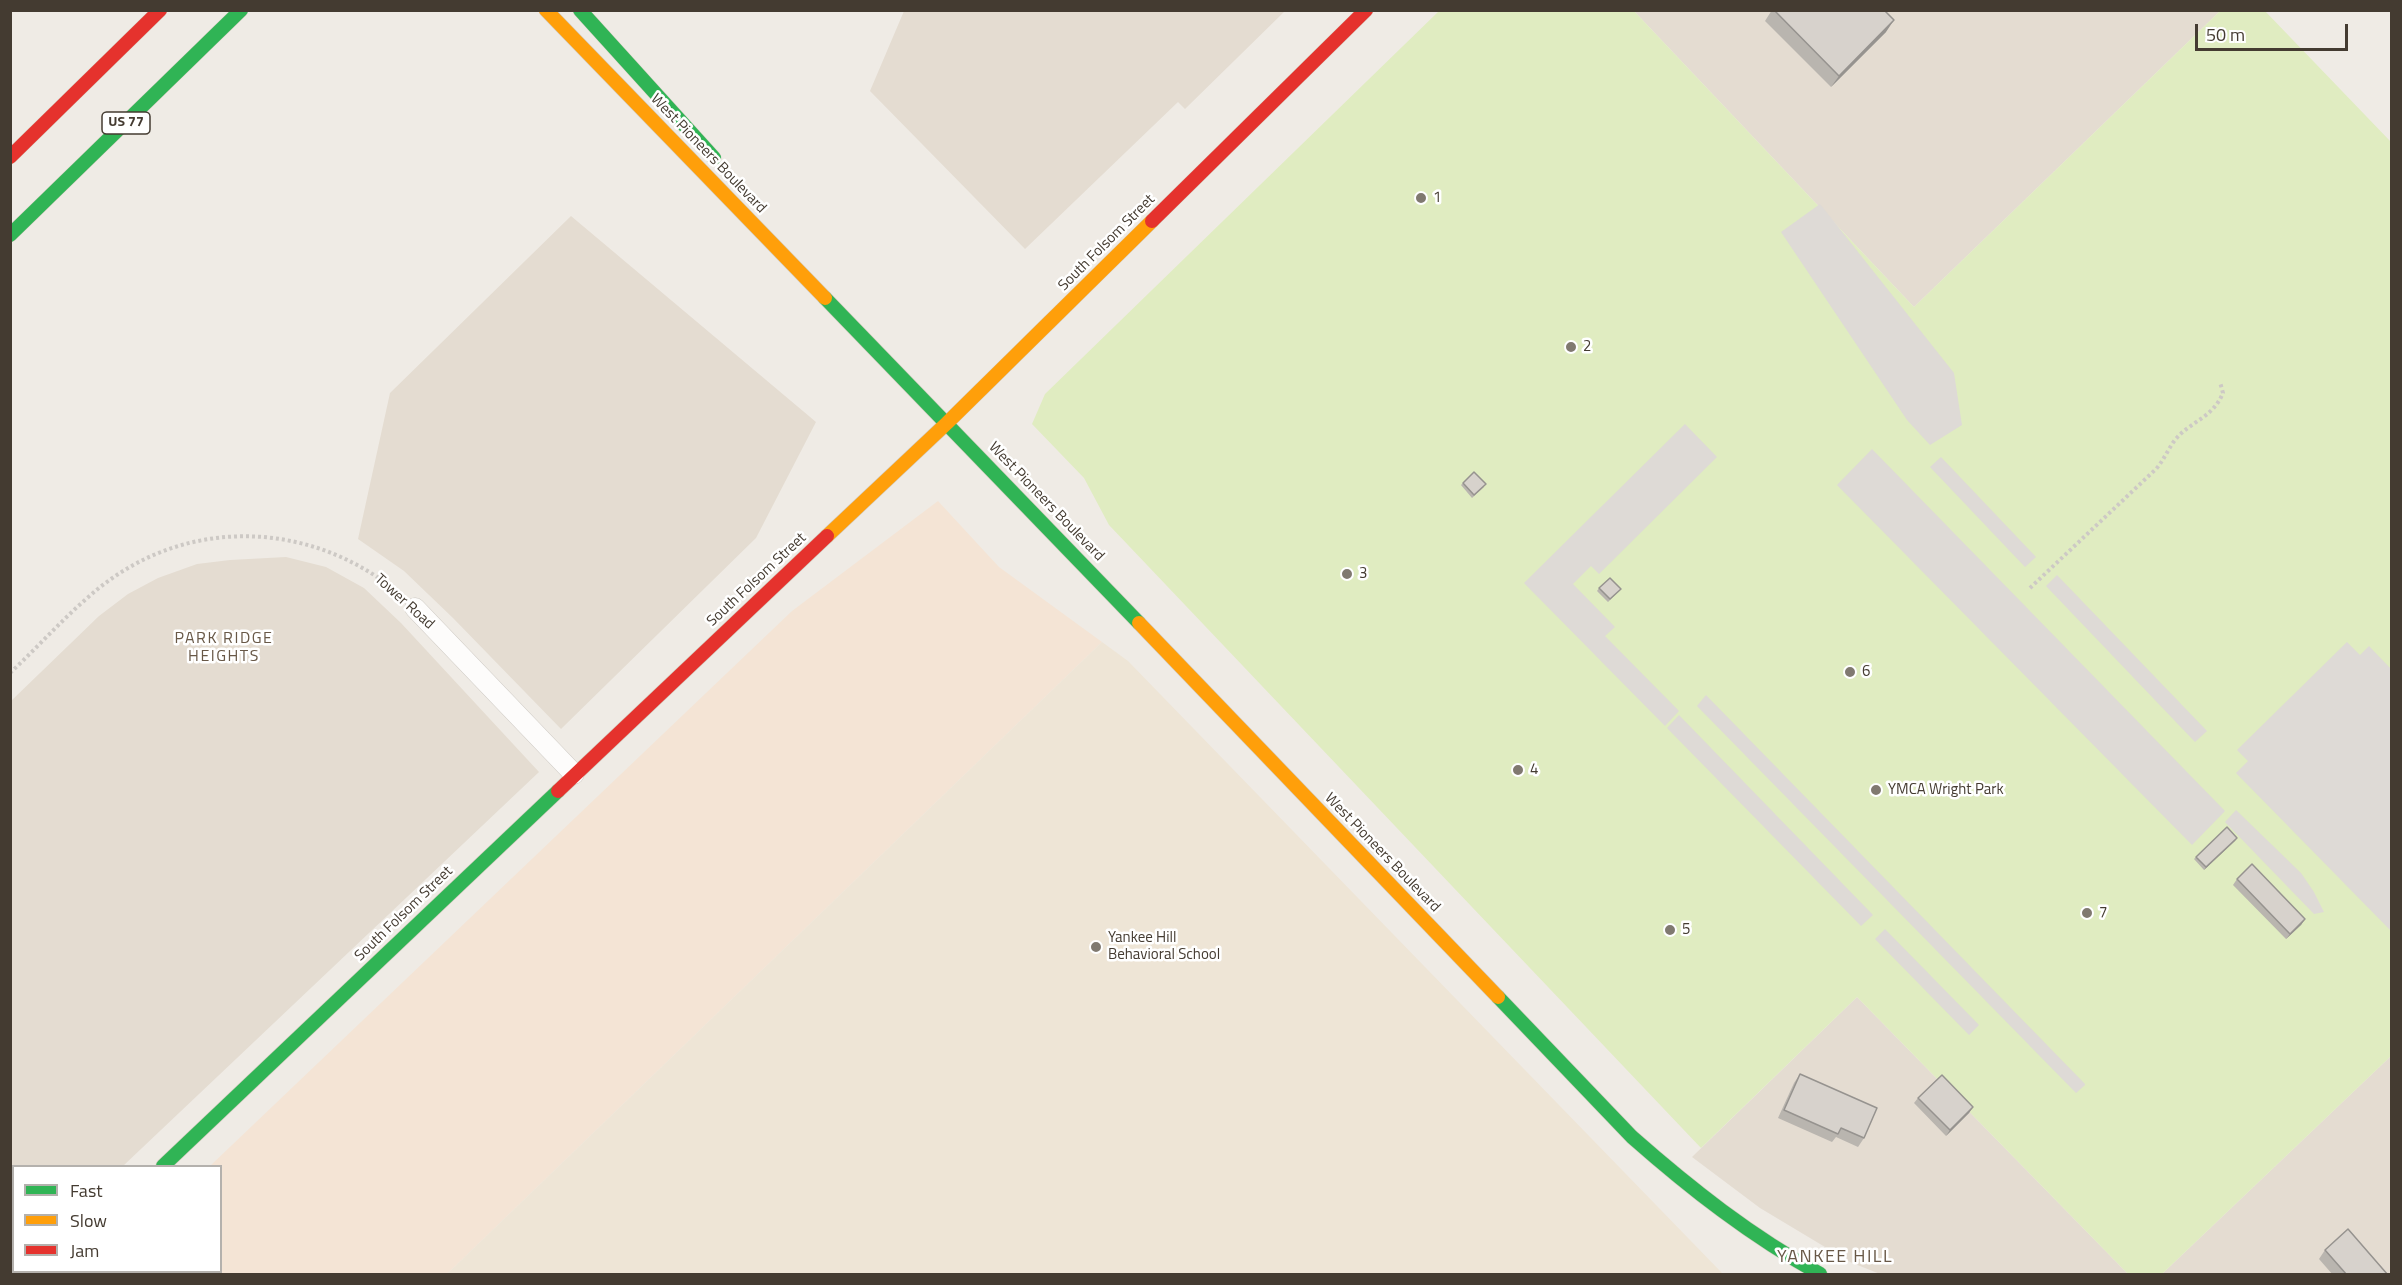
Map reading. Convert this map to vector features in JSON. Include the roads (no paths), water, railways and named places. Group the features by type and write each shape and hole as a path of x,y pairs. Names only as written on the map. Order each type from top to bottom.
{"main road":[{"path":"10,157 159,10"},
{"name":"US 77","path":"10,236 241,10"},
{"name":"West Pioneers Boulevard","path":"546,10 947,423 1632,1137 1786,1267 1820,1275"},
{"name":"West Pioneers Boulevard","path":"580,10 724,168"},
{"name":"South Folsom Street","path":"165,1165 574,774 947,423 1366,10"},
{"name":"West Pioneers Boulevard","path":"778,230 947,423"}],"street":[{"name":"Tower Road","path":"415,608 574,774"}],"place":[{"name":"1","path":"1421,198"},
{"name":"2","path":"1571,347"},
{"name":"3","path":"1347,574"},
{"name":"6","path":"1850,672"},
{"name":"4","path":"1518,770"},
{"name":"YMCA Wright Park","path":"1876,790"},
{"name":"7","path":"2087,913"},
{"name":"5","path":"1670,930"},
{"name":"Yankee Hill Behavioral School","path":"1096,947"}],"district":[{"name":"PARK RIDGE HEIGHTS","path":"224,648"},
{"name":"YANKEE HILL","path":"1835,1258"}]}
